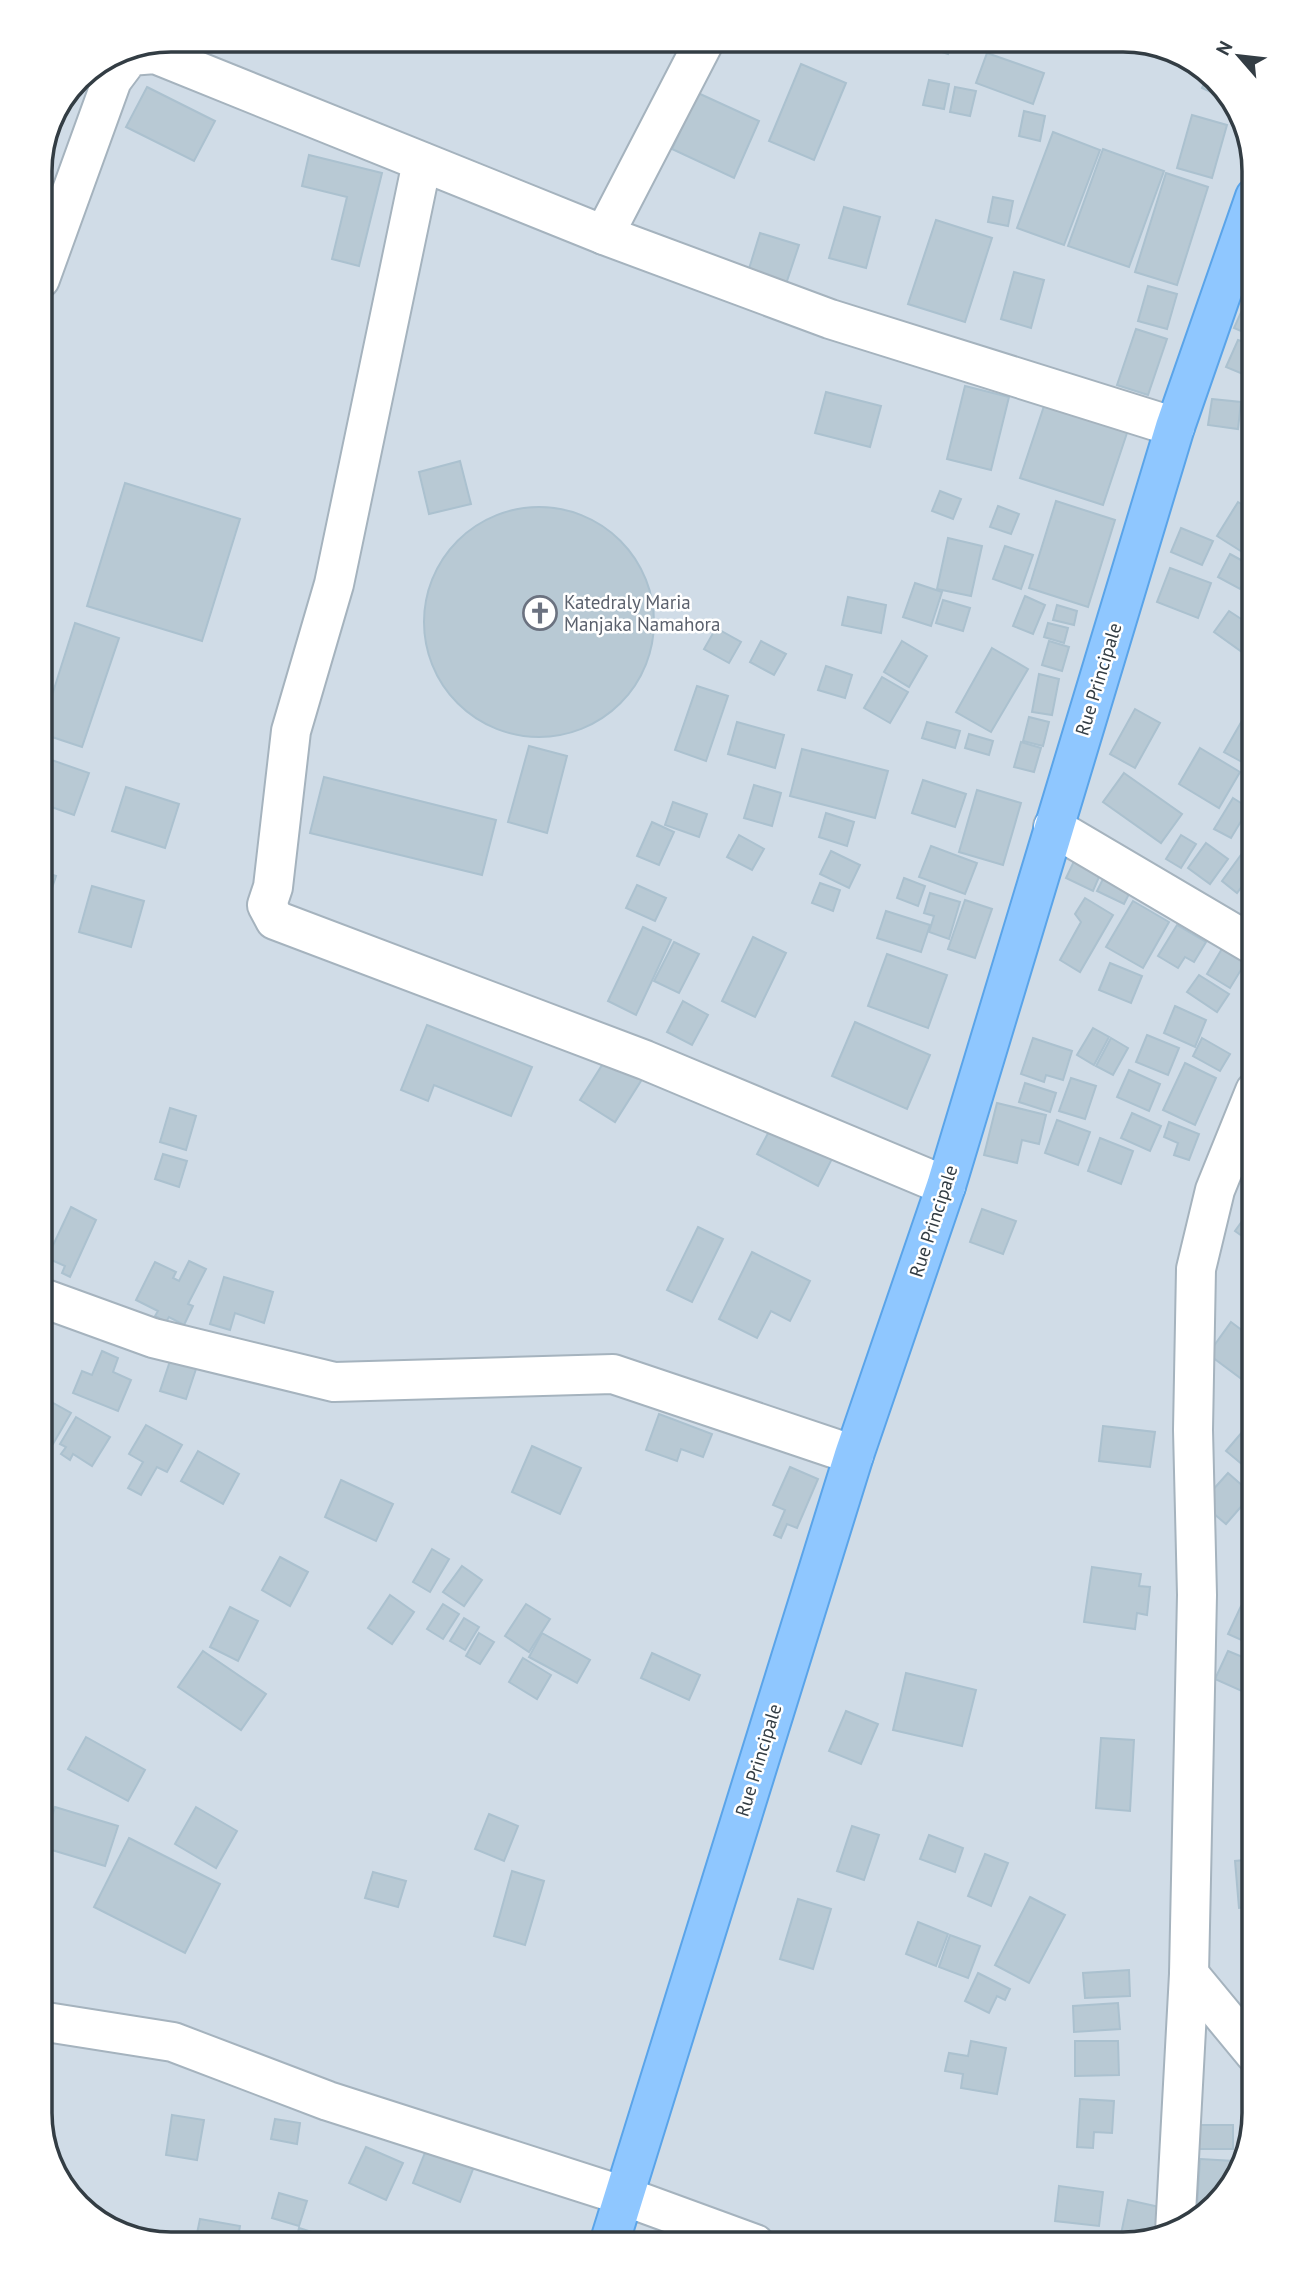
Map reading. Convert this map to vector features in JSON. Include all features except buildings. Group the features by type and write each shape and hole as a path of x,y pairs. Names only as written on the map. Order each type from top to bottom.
{"main road":[{"name":"Rue Principale","path":"612,2231 621,2195 854,1455 946,1186 1175,427 1242,234"}],"street":[{"path":"604,235 699,53"},
{"path":"155,54 604,235 830,319 1175,427"},
{"path":"53,243 112,80 125,62"},
{"path":"422,162 334,584 291,731 273,887 267,905 275,920 645,1060 946,1186"},
{"path":"1053,827 1242,938"},
{"path":"1176,2219 1189,1974 1196,1595 1193,1430 1196,1269 1215,1190 1242,1123"},
{"path":"52,1302 153,1338 334,1382 613,1374 854,1455"},
{"path":"1189,1974 1242,2038"},
{"path":"52,2023 173,2042 328,2101 621,2195 721,2232"}],"shaded area":[{"path":"172,52 1131,53 1162,59 1190,73 1204,84 1204,91 1213,93 1230,119 1240,148 1242,172 1242,2112 1238,2143 1222,2179 1202,2202 1176,2219 1147,2229 1124,2232 164,2231 133,2225 105,2211 82,2191 65,2165 55,2136 52,2112 53,164 62,126 73,105 87,87 126,62 148,55"}],"place":[{"name":"Katedraly Maria Manjaka Namahora","path":"540,613"}]}
